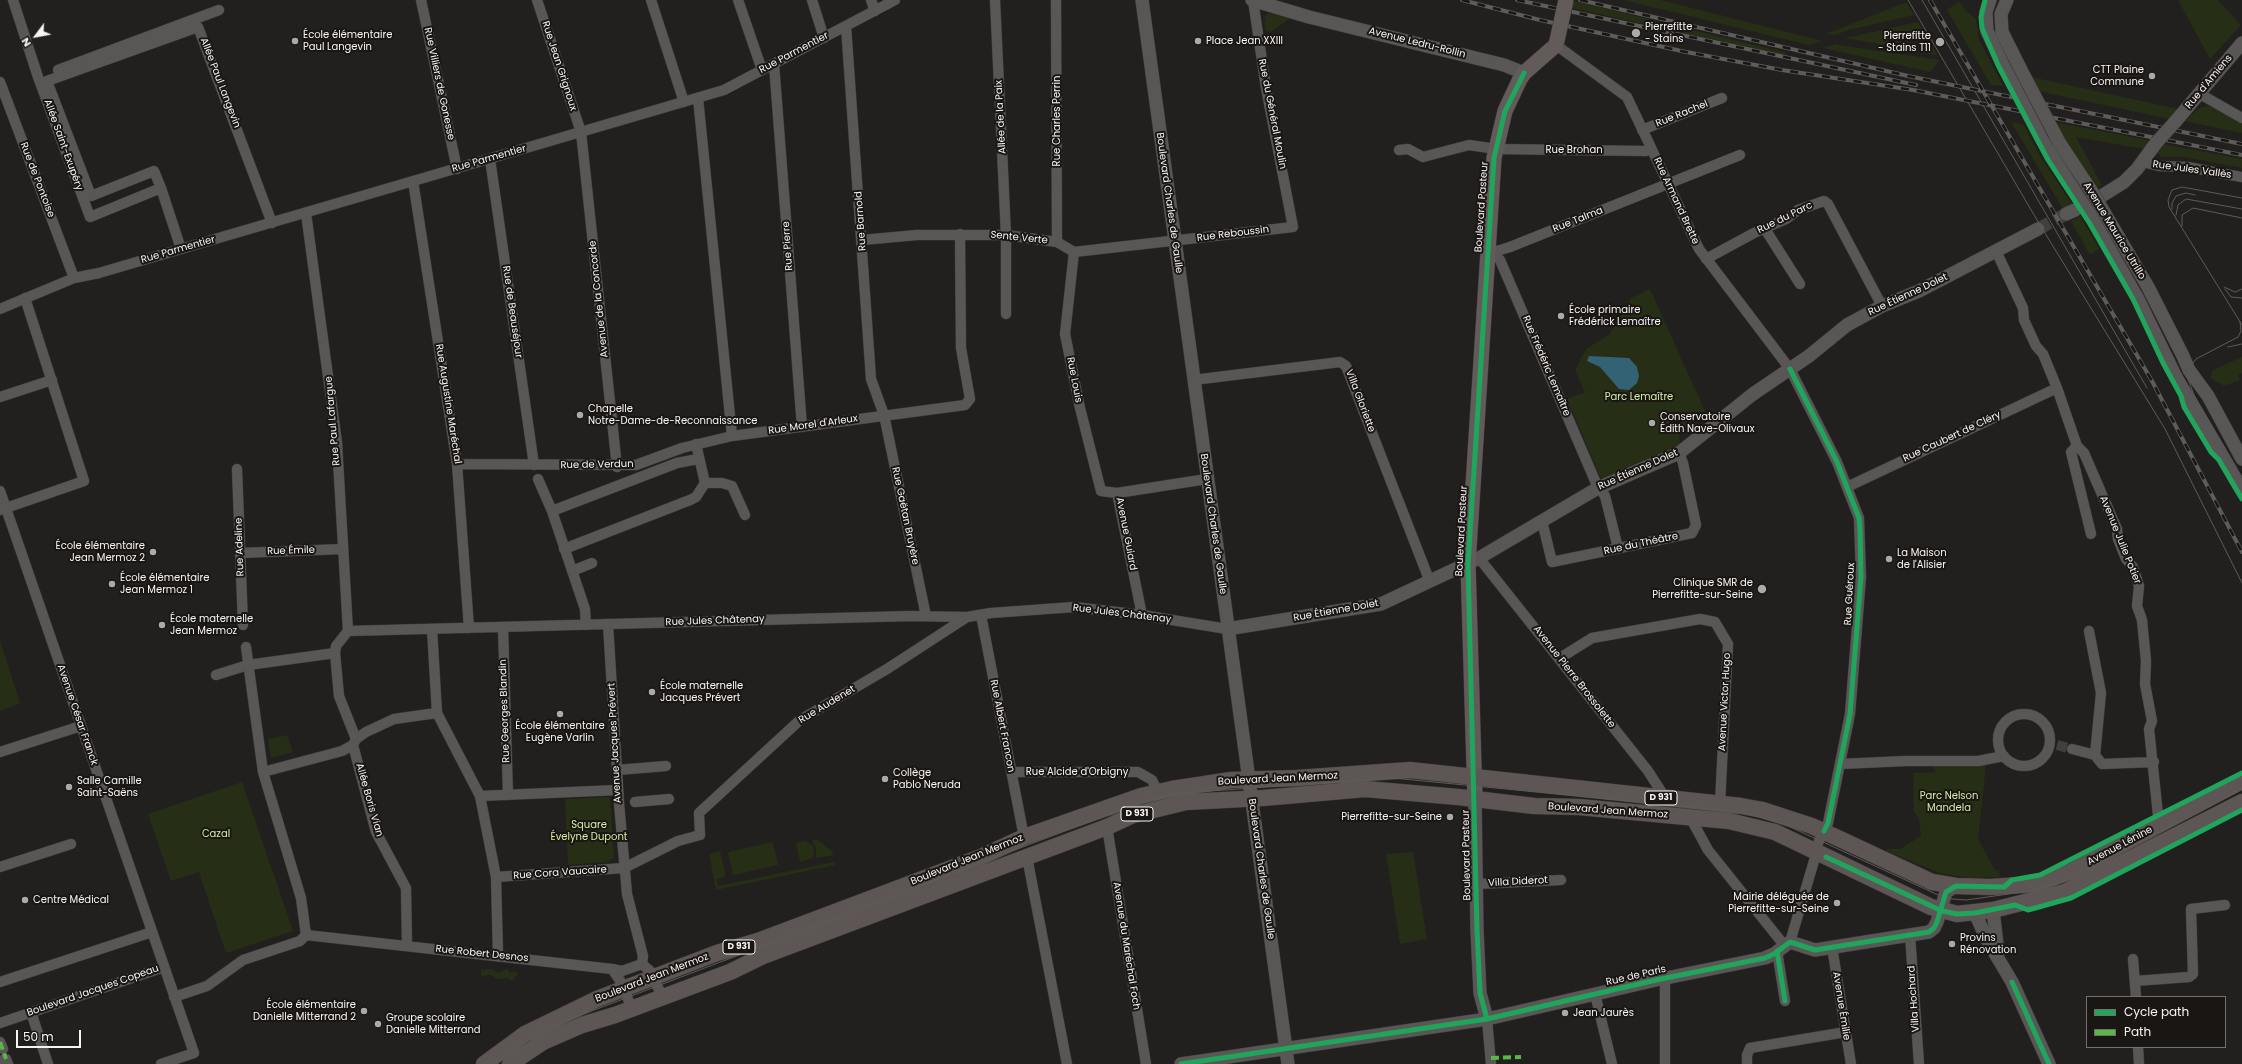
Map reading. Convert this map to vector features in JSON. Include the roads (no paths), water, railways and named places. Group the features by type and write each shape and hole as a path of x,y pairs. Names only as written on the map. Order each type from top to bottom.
{"main road":[{"path":"1524,73 1556,45 1566,0"},
{"name":"Boulevard Pasteur","path":"1475,800 1473,778 1474,561 1488,249 1496,149 1505,111 1524,73"},
{"name":"Boulevard Jean Mermoz","path":"484,1064 525,1034 597,998 717,953 758,941 981,857 1024,837 1158,792 1249,779 1297,778 1405,770 1763,810 1824,831 1932,882 1956,886 1990,887"},
{"name":"Avenue Lénine","path":"1990,887 2036,884 2056,878 2242,781"},
{"name":"Boulevard Jean Mermoz","path":"510,1064 532,1049 561,1033 663,998 730,972 763,956 1107,827 1134,815 1186,802 1252,799 1365,789 1534,806 1579,807 1752,825 1774,832 1942,911 1956,914 1993,910"},
{"name":"Avenue Lénine","path":"1993,910 2065,892 2242,802"},
{"path":"1990,887 1993,910"}],"street":[{"name":"Allée Saint-Exupéry","path":"14,0 90,217 161,188"},
{"name":"Rue Villiers de Gonesse","path":"421,0 457,169"},
{"name":"Rue Jean Grignoux","path":"537,0 581,132"},
{"path":"651,0 684,102"},
{"path":"738,0 762,70"},
{"path":"812,0 824,38"},
{"path":"871,0 875,11"},
{"name":"Rue Parmentier","path":"0,309 71,280 272,223 724,90 895,0"},
{"name":"Allée de la Paix","path":"995,0 1006,235 1006,314"},
{"name":"Rue Charles Perrin","path":"1056,0 1057,242"},
{"name":"Avenue Ledru-Rollin","path":"1253,0 1309,17 1504,65 1524,73"},
{"name":"Rue du Général Moulin","path":"1253,0 1266,88 1293,227"},
{"name":"Avenue Maurice Utrillo","path":"1990,0 1986,12 1988,37 2041,138 2073,207 2088,213 2135,293 2176,377 2242,491"},
{"name":"Avenue Maurice Utrillo","path":"2007,0 2001,14 2002,32 2021,70 2059,142 2098,199 2148,287 2184,356 2189,370 2208,396 2242,459"},
{"name":"Boulevard Charles de Gaulle","path":"1141,1 1288,1064"},
{"path":"42,79 219,10"},
{"name":"Rue Barnold","path":"846,26 871,379 884,415"},
{"name":"Allée Paul Langevin","path":"42,79 198,27 272,223"},
{"name":"Rue d'Amiens","path":"2142,162 2156,143 2200,94 2242,42"},
{"name":"Rue Armand Brette","path":"1556,45 1627,97 1668,185 1706,259 1790,369"},
{"name":"Rue Pierre","path":"774,64 802,427"},
{"name":"Allée Saint-Exupéry","path":"42,79 91,196 154,171 181,249"},
{"name":"Rue de Pontoise","path":"0,82 71,280"},
{"path":"2200,94 2242,118"},
{"path":"698,98 732,436"},
{"name":"Rue Rachel","path":"1642,130 1722,98"},
{"name":"Avenue de la Concorde","path":"581,132 617,467"},
{"name":"Rue Brohan","path":"1399,150 1408,150 1423,157 1469,145 1496,149 1646,150 1651,148"},
{"name":"Rue Talma","path":"1488,249 1497,251 1510,247 1740,155"},
{"name":"Rue de Beauséjour","path":"490,159 534,465"},
{"path":"2098,199 2124,182 2142,162"},
{"name":"Rue Jules Vallès","path":"2142,162 2159,166 2187,167 2242,177"},
{"name":"Rue Augustine Maréchal","path":"413,181 457,464 469,628"},
{"name":"Rue du Parc","path":"1706,259 1765,229 1798,210 1824,201 1828,204 1882,306"},
{"name":"Rue Paul Lafargue","path":"306,213 337,443 348,631"},
{"name":"Rue Reboussin","path":"1174,241 1293,227"},
{"path":"1765,229 1800,284"},
{"name":"Rue Étienne Dolet","path":"1227,629 1381,604 1474,561 1598,488 1679,453 1753,394 1790,369 1847,325 1882,306 1919,291 2038,229"},
{"name":"Rue Morel d'Arleux","path":"732,436 965,405 970,399 960,348 960,234"},
{"name":"Sente Verte","path":"862,240 917,235 1006,235 1057,242 1074,252"},
{"path":"1074,252 1174,241"},
{"name":"Rue Frédéric Lemaître","path":"1488,249 1500,260 1598,488 1607,500 1618,548"},
{"name":"Avenue Julie Potier","path":"1996,251 2023,308 2024,320 2036,346 2043,354 2057,388 2077,446 2084,453 2117,529 2118,539 2126,559 2133,567 2140,586 2137,606 2142,620 2146,661 2145,684 2152,721 2149,729 2154,762 2158,815 2162,824"},
{"name":"Rue Louis","path":"1074,252 1064,334 1080,408 1101,491 1117,493"},
{"path":"3,509 84,481 25,298"},
{"name":"Villa Gloriette","path":"1193,380 1340,362 1346,366 1430,582"},
{"name":"Rue Guéroux","path":"1784,946 1816,853 1818,843 1828,824 1850,714 1861,577 1859,518 1818,421 1790,369"},
{"path":"0,397 52,380"},
{"name":"Rue Caubert de Cléry","path":"1847,487 2057,388"},
{"name":"Rue Gaëtan Bruyère","path":"884,415 926,616"},
{"name":"Rue de Verdun","path":"457,464 617,467 650,461 696,444 732,436"},
{"path":"696,444 698,459 705,483"},
{"path":"2077,446 2071,452 2091,534"},
{"name":"Rue du Théâtre","path":"1542,521 1552,562 1692,533 1696,525 1683,463 1679,453"},
{"path":"552,511 677,463 698,459"},
{"name":"Rue Adeline","path":"237,469 244,625"},
{"path":"538,480 552,511 585,609 586,625"},
{"name":"Avenue Guiard","path":"1142,615 1117,493 1207,480"},
{"path":"705,483 722,483 732,486 745,516"},
{"path":"564,549 690,500 696,496 705,483"},
{"name":"Avenue César Franck","path":"0,491 3,509 81,726 194,1053 161,1064"},
{"name":"Rue Émile","path":"240,553 343,549"},
{"name":"Avenue Pierre Brossolette","path":"1474,561 1560,658 1648,772 1666,799"},
{"path":"572,571 592,563"},
{"name":"Rue Jules Châtenay","path":"348,631 926,616 967,617 1074,607 1142,615 1227,629"},
{"name":"Rue Albert Francon","path":"981,615 1024,837"},
{"name":"Rue Audenet","path":"624,868 671,844 700,835 699,813 800,720 887,669 967,617"},
{"name":"Avenue Victor Hugo","path":"1560,658 1592,638 1700,619 1715,622 1728,644 1720,804"},
{"name":"Avenue Jacques Prévert","path":"608,624 624,868 627,894 643,956 642,964"},
{"name":"Rue Georges Blandin","path":"503,627 508,795"},
{"path":"432,629 437,713 480,796 496,877 498,955"},
{"path":"216,674 248,665 335,653 336,646 348,631"},
{"path":"2089,631 2101,693 2095,755"},
{"path":"174,997 207,986 243,960 303,938 300,898 263,772 246,647"},
{"name":"Allée Boris Vian","path":"335,653 339,696 354,742 376,832 406,888 407,946"},
{"path":"263,772 342,751 366,732 394,719 437,713"},
{"path":"2018,715 2034,716 2041,721 2048,731 2053,744 2042,758 2027,765 2010,761 2004,756 1999,743 2000,730 2005,723 2018,715"},
{"path":"0,752 81,726"},
{"path":"2072,749 2095,755 2102,764 2154,762"},
{"path":"1840,764 1981,761 2004,756"},
{"path":"617,770 666,766"},
{"name":"Rue Alcide d'Orbigny","path":"1011,772 1138,772 1152,780 1158,792"},
{"path":"480,796 618,790"},
{"path":"619,803 669,799"},
{"name":"Boulevard Pasteur","path":"1475,800 1480,993 1487,1019"},
{"path":"1690,818 1708,850 1784,946 1785,1001"},
{"name":"Avenue du Maréchal Foch","path":"1107,827 1146,1064"},
{"path":"0,867 71,844"},
{"path":"1027,857 1067,1064"},
{"name":"Rue Cora Vaucaire","path":"496,877 624,868"},
{"name":"Villa Diderot","path":"1476,884 1561,880"},
{"path":"1784,946 1814,950 1928,932 1934,928 1942,911 1946,892 1956,886"},
{"path":"2135,981 2189,977 2193,974 2191,909 2225,905"},
{"path":"1993,910 1998,955"},
{"path":"1975,913 1987,940 1998,955 2049,1064"},
{"path":"0,982 152,932"},
{"name":"Villa Hochard","path":"1910,935 1919,1064"},
{"name":"Rue Robert Desnos","path":"303,938 498,955 622,971 642,964"},
{"name":"Rue de Paris","path":"1181,1064 1286,1049 1388,1032 1487,1019 1665,978 1765,958 1784,946"},
{"name":"Avenue Émilie","path":"1832,947 1851,1064"},
{"path":"2133,959 2136,996"},
{"path":"642,964 653,977 663,998"},
{"name":"Boulevard Jacques Copeau","path":"0,1023 164,968"},
{"path":"612,969 624,988 632,1009"},
{"path":"1665,978 1665,1064"},
{"path":"1595,994 1612,1064"},
{"path":"31,1012 48,1064"},
{"path":"1487,1019 1491,1064"},
{"path":"1748,1064 1747,1055 1750,1048 1846,1032"},
{"path":"2138,1048 2139,1064"}],"water":[{"path":"1589,356 1629,358 1637,367 1639,376 1637,383 1629,390 1619,389 1600,367 1587,361"}],"tunnel":[{"path":"2038,229 2066,214"},
{"path":"2057,745 2072,749"}],"tram line":[{"path":"1908,0 2037,220 2165,429 2242,583"},
{"path":"1922,0 2147,388"},
{"path":"2242,198 2182,187 2172,190 2168,200 2169,207 2242,325"},
{"path":"2172,209 2172,203 2176,196 2186,193 2195,195"},
{"path":"2176,215 2178,205 2186,199 2242,209"},
{"path":"2182,226 2182,215 2193,208 2242,218"},
{"path":"2224,287 2235,292 2242,289"},
{"path":"2225,289 2231,297 2242,298"},
{"path":"2240,322 2241,331 2238,337 2196,359 2190,367 2188,379 2194,395 2242,477"},
{"path":"2228,347 2242,344"},
{"path":"493,1064 533,1036 568,1020 1128,807 1152,799 1182,793 1393,778 1741,812 1786,825 1936,894 1952,899 1966,900 2030,891 2060,883 2242,789"}],"railway":[{"path":"1462,0 1540,20 1686,52 1782,70 1913,90 2242,155"},
{"path":"1517,0 1916,85"},
{"path":"1580,0 1908,76 2242,144"},
{"path":"1930,0 2152,381 2242,552"}],"place":[{"name":"Pierrefitte - Stains","path":"1636,33"},
{"name":"École élémentaire Paul Langevin","path":"295,41"},
{"name":"Place Jean XXIII","path":"1198,41"},
{"name":"Pierrefitte - Stains T11","path":"1940,42"},
{"name":"CTT Plaine Commune","path":"2152,76"},
{"name":"École primaire Frédérick Lemaître","path":"1561,316"},
{"name":"Chapelle Notre-Dame-de-Reconnaissance","path":"580,415"},
{"name":"Conservatoire Édith Nave-Olivaux","path":"1652,423"},
{"name":"École élémentaire Jean Mermoz 2","path":"153,552"},
{"name":"La Maison de l'Alisier","path":"1889,559"},
{"name":"École élémentaire Jean Mermoz 1","path":"112,584"},
{"name":"Clinique SMR de Pierrefitte-sur-Seine","path":"1762,589"},
{"name":"École maternelle Jean Mermoz","path":"162,625"},
{"name":"École maternelle Jacques Prévert","path":"652,692"},
{"name":"École élémentaire Eugène Varlin","path":"560,714"},
{"name":"Collège Pablo Neruda","path":"885,779"},
{"name":"Salle Camille Saint-Saëns","path":"69,787"},
{"name":"Pierrefitte-sur-Seine","path":"1450,817"},
{"name":"Centre Médical","path":"25,900"},
{"name":"Mairie déléguée de Pierrefitte-sur-Seine","path":"1837,903"},
{"name":"Provins Rénovation","path":"1952,944"},
{"name":"École élémentaire Danielle Mitterrand 2","path":"364,1011"},
{"name":"Jean Jaurès","path":"1565,1013"},
{"name":"Groupe scolaire Danielle Mitterrand","path":"378,1024"}],"park label":[{"name":"Parc Lemaître","path":"1639,397"},
{"name":"Parc Nelson Mandela","path":"1949,802"},
{"name":"Square Évelyne Dupont","path":"589,830"},
{"name":"Cazal","path":"216,834"}]}
